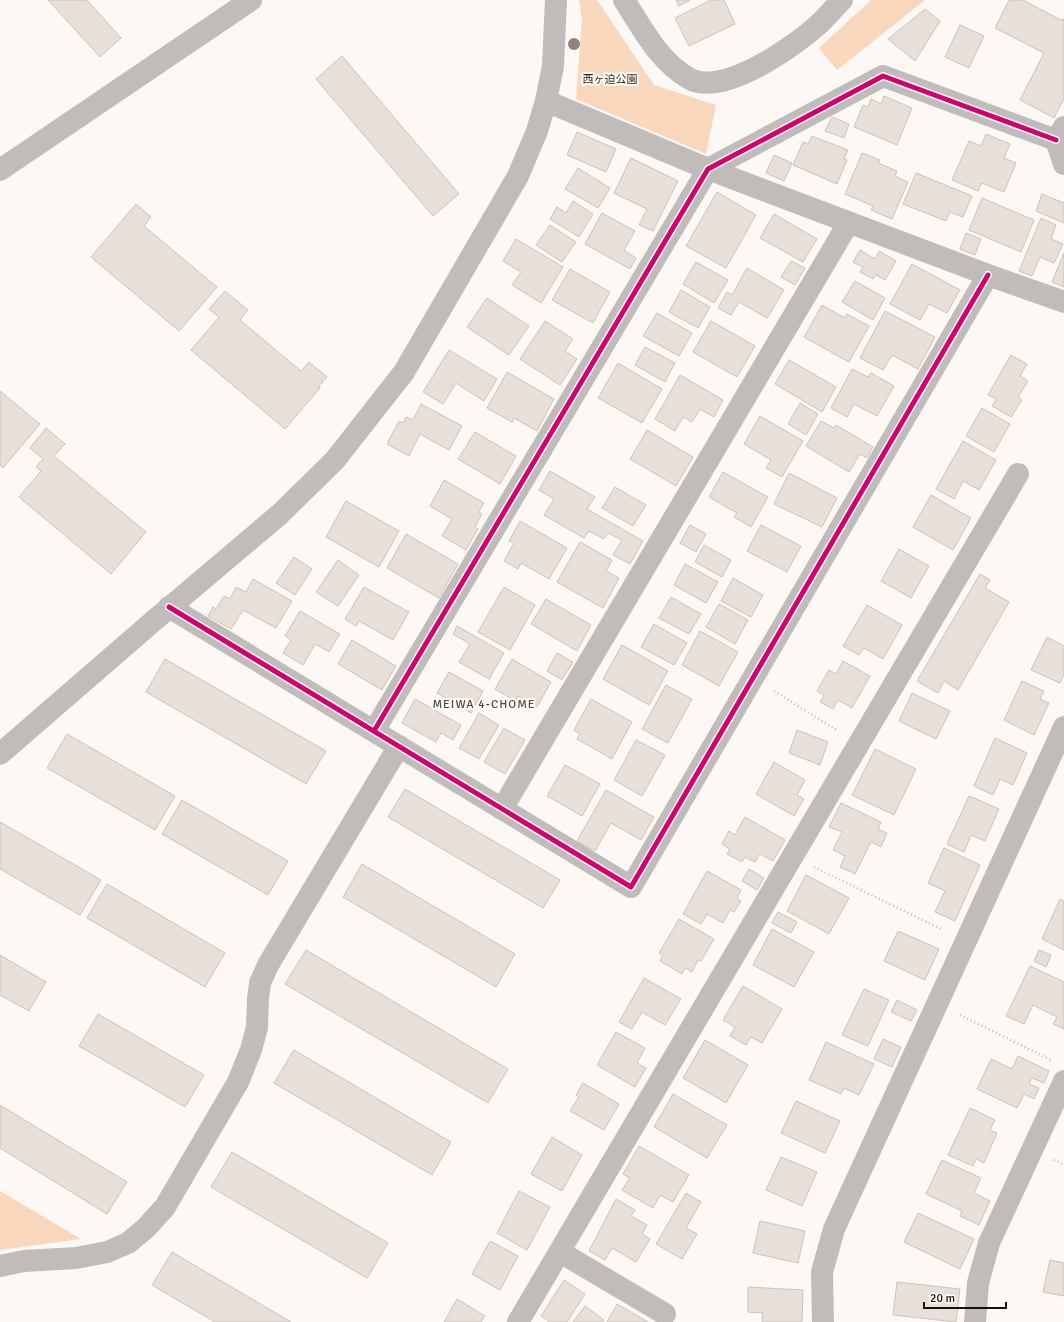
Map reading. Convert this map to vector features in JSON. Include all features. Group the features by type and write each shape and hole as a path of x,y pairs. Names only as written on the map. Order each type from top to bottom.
{"street":[{"path":"0,170 251,0"},
{"path":"0,754 169,607 280,514 335,460 404,372 518,176 537,131 546,101 553,66 556,0"},
{"path":"624,0 652,43 674,68 691,80 708,84 730,78 764,65 818,25 842,0"},
{"path":"374,731 708,169 883,76 1060,133 1064,164"},
{"path":"546,101 708,169 988,275 1064,302"},
{"path":"502,809 849,222"},
{"path":"169,607 632,887 988,275"},
{"path":"518,1322 1018,474"},
{"path":"823,1322 822,1272 834,1229 1064,727"},
{"path":"0,1266 24,1260 76,1258 106,1252 128,1243 146,1228 165,1207 238,1082 251,1050 257,1027 260,983 268,965 398,746"},
{"path":"974,1322 978,1283 989,1243 1060,1072"},
{"path":"560,1252 665,1314"}],"path":[{"path":"753,678 859,744"},
{"path":"792,857 965,941"},
{"path":"937,1003 1060,1072"}],"green space":[{"name":"西ヶ迫公園","path":"579,0 597,0 654,85 716,105 706,154 576,99 582,19"},
{"path":"871,0 925,0 837,70 819,48"},
{"path":"0,1191 81,1239 0,1250"}],"building":[{"path":"48,0 87,0 121,38 100,57"},
{"path":"676,0 690,0 679,6"},
{"path":"711,0 724,0 735,24 689,46 675,18"},
{"path":"1009,0 1023,0 1061,20 1064,19 1064,99 1054,118 1020,100 1044,53 995,28"},
{"path":"925,9 940,21 915,61 888,39"},
{"path":"960,25 984,36 969,68 945,57"},
{"path":"342,56 459,194 433,216 316,79"},
{"path":"884,96 912,108 897,145 854,127 863,105 868,107 871,99 881,104"},
{"path":"832,117 849,124 844,138 825,131"},
{"path":"577,132 616,149 606,172 567,155"},
{"path":"986,134 1010,144 1004,158 1016,163 1004,192 982,183 978,191 952,180 969,141 981,146"},
{"path":"812,136 848,150 844,159 847,160 837,184 793,165 803,142 808,144"},
{"path":"862,153 880,160 878,163 897,171 895,176 908,182 892,219 871,210 873,206 845,194"},
{"path":"774,155 792,163 784,181 766,173"},
{"path":"631,158 678,181 653,231 639,225 647,209 614,193"},
{"path":"578,168 610,188 598,208 565,189"},
{"path":"916,173 972,196 963,217 950,212 946,221 903,204"},
{"path":"717,192 756,215 726,268 686,246"},
{"path":"1042,194 1064,203 1064,223 1036,211"},
{"path":"982,198 1034,220 1021,252 969,230"},
{"path":"573,201 593,214 579,237 550,219 557,207 566,213"},
{"path":"136,204 151,217 144,226 217,287 179,331 91,257"},
{"path":"602,213 635,231 624,250 636,258 630,269 585,244"},
{"path":"774,214 817,239 803,262 760,238"},
{"path":"1041,218 1056,225 1051,239 1063,244 1054,263 1040,257 1032,276 1019,271"},
{"path":"550,225 576,242 562,262 536,245"},
{"path":"966,233 981,239 975,255 960,249"},
{"path":"516,239 563,267 541,303 512,285 521,272 503,261"},
{"path":"860,250 875,259 879,251 896,261 885,280 876,275 873,279 860,272 863,267 853,262"},
{"path":"1064,253 1064,287 1052,282"},
{"path":"791,261 805,268 795,285 781,277"},
{"path":"696,262 728,280 714,303 683,284"},
{"path":"912,264 960,290 947,313 929,304 920,320 890,304"},
{"path":"747,268 784,290 767,318 739,302 731,315 718,308 727,292 732,295"},
{"path":"570,269 610,292 593,323 552,300"},
{"path":"855,281 885,298 873,320 842,302"},
{"path":"681,290 710,307 698,328 669,312"},
{"path":"225,291 248,310 240,320 301,371 309,362 327,377 318,387 320,388 285,429 191,350 219,317 209,309"},
{"path":"487,298 529,326 509,355 467,327"},
{"path":"822,305 845,318 847,314 869,326 849,362 804,337"},
{"path":"885,311 935,337 918,369 892,355 883,370 860,358"},
{"path":"657,313 692,333 679,356 643,336"},
{"path":"545,321 573,339 565,351 577,359 560,385 520,359"},
{"path":"711,321 755,346 737,377 693,352"},
{"path":"645,347 675,363 665,382 635,365"},
{"path":"449,350 497,379 484,401 456,383 443,404 423,392"},
{"path":"1011,355 1027,364 1020,376 1028,381 1018,397 1022,400 1011,417 992,406 996,399 988,395"},
{"path":"789,360 836,387 822,412 775,384"},
{"path":"618,363 662,389 642,423 598,398"},
{"path":"852,369 868,377 871,373 894,386 877,416 854,404 847,417 831,408"},
{"path":"507,372 554,399 537,431 514,418 512,422 487,408"},
{"path":"680,375 723,400 714,417 700,409 692,422 683,417 675,431 655,419"},
{"path":"0,391 40,424 3,468 0,465"},
{"path":"800,403 818,414 806,435 788,424"},
{"path":"421,404 462,426 449,450 420,434 409,456 387,444 399,421 403,423 406,417 413,420"},
{"path":"982,408 1010,424 994,452 966,436"},
{"path":"760,416 803,441 782,477 766,468 771,460 744,444"},
{"path":"821,421 834,428 836,425 873,447 867,458 860,454 849,472 806,446"},
{"path":"46,428 65,444 54,456 146,532 111,574 19,497 41,471 36,467 43,459 30,448"},
{"path":"647,430 693,457 676,486 630,459"},
{"path":"475,432 516,456 500,484 458,459"},
{"path":"963,441 996,460 979,490 963,481 954,499 936,489"},
{"path":"550,471 595,497 587,509 643,541 630,564 613,555 622,540 608,533 604,539 589,531 584,538 544,515 554,499 539,490"},
{"path":"723,472 768,497 751,527 734,517 737,513 709,497"},
{"path":"789,473 837,498 822,527 774,504"},
{"path":"444,480 484,503 479,512 482,514 475,527 478,529 466,550 442,536 452,519 430,506"},
{"path":"615,487 646,505 633,526 602,508"},
{"path":"931,495 971,518 953,550 913,527"},
{"path":"346,501 399,531 379,567 326,537"},
{"path":"520,521 567,548 549,579 521,563 518,569 504,561 514,543 509,541"},
{"path":"690,525 706,534 696,552 680,543"},
{"path":"761,525 801,546 787,572 747,551"},
{"path":"406,534 458,564 439,598 387,568"},
{"path":"580,542 612,560 606,571 619,578 603,608 557,582"},
{"path":"704,545 731,560 722,577 695,562"},
{"path":"899,549 929,566 911,598 881,581"},
{"path":"294,557 312,569 295,595 276,583"},
{"path":"338,560 359,575 338,606 316,592"},
{"path":"685,564 718,582 706,603 674,585"},
{"path":"980,574 990,580 985,588 1009,602 958,690 944,681 938,693 917,681"},
{"path":"733,578 763,595 751,617 721,601"},
{"path":"253,579 292,601 276,628 243,610 231,629 208,616 213,607 216,609 224,596 230,599 236,587 246,592"},
{"path":"364,587 409,612 393,640 359,621 356,626 345,619"},
{"path":"504,587 535,605 510,650 478,632"},
{"path":"671,597 701,614 689,634 659,618"},
{"path":"546,599 591,625 577,651 531,624"},
{"path":"719,604 748,620 735,644 706,627"},
{"path":"867,605 902,625 883,659 864,648 859,655 843,646"},
{"path":"300,611 340,634 329,652 315,644 303,665 283,653 291,640 285,636"},
{"path":"654,624 687,643 674,665 641,647"},
{"path":"457,626 504,653 489,679 459,662 470,644 453,634"},
{"path":"700,631 738,652 719,686 682,665"},
{"path":"1047,637 1064,646 1064,674 1060,683 1031,670"},
{"path":"352,640 396,666 382,690 338,664"},
{"path":"622,645 668,671 649,705 603,679"},
{"path":"557,653 573,662 562,680 547,671"},
{"path":"165,659 326,751 306,784 146,692"},
{"path":"512,659 551,682 537,707 518,696 515,701 495,689"},
{"path":"843,661 870,676 852,708 838,700 833,709 820,702 824,695 817,691 829,670 836,674"},
{"path":"449,672 483,691 471,713 437,693"},
{"path":"1022,681 1044,691 1040,699 1049,703 1034,735 1004,720"},
{"path":"666,685 692,699 668,743 642,729"},
{"path":"912,693 950,711 936,739 899,721"},
{"path":"415,699 461,725 453,740 441,733 436,742 402,723"},
{"path":"591,699 632,722 612,759 577,739 580,734 574,730"},
{"path":"479,713 499,725 479,759 459,748"},
{"path":"504,728 525,740 505,774 484,762"},
{"path":"797,730 828,742 820,765 789,753"},
{"path":"67,734 175,796 155,830 47,768"},
{"path":"995,738 1027,753 1013,785 1000,779 993,795 974,786"},
{"path":"636,740 665,755 642,796 614,780"},
{"path":"875,749 916,769 894,815 852,795"},
{"path":"774,762 805,780 797,795 804,799 794,816 756,794"},
{"path":"565,765 600,784 582,816 547,796"},
{"path":"405,789 560,880 543,908 388,817"},
{"path":"606,790 654,817 641,840 611,823 595,851 577,841"},
{"path":"969,796 999,809 985,841 971,835 964,852 947,844"},
{"path":"182,800 288,861 268,895 162,834"},
{"path":"841,803 881,822 878,829 887,833 881,847 871,842 855,874 840,867 845,856 833,850 842,832 829,827"},
{"path":"745,817 785,840 773,861 760,854 755,862 745,857 742,862 727,854 730,849 722,844 729,831 735,835"},
{"path":"0,822 101,880 80,915 0,869"},
{"path":"944,848 980,865 955,921 935,912 945,891 928,883"},
{"path":"362,864 515,954 496,987 343,897"},
{"path":"749,869 764,878 757,890 742,881"},
{"path":"707,871 741,890 737,898 741,901 734,912 730,910 723,923 707,914 701,924 683,914"},
{"path":"806,875 849,898 829,934 787,911"},
{"path":"107,884 225,953 205,987 87,918"},
{"path":"1060,899 1064,901 1064,950 1042,939"},
{"path":"778,912 797,922 791,933 772,923"},
{"path":"679,919 714,939 701,961 698,960 692,972 685,968 682,974 660,961 663,955 659,953"},
{"path":"772,929 814,952 794,987 753,965"},
{"path":"898,931 939,949 925,980 884,961"},
{"path":"306,950 508,1069 488,1103 285,984"},
{"path":"1039,950 1051,955 1046,967 1034,961"},
{"path":"0,955 46,982 29,1011 0,995"},
{"path":"1030,966 1064,982 1064,1029 1053,1024 1057,1017 1033,1005 1024,1024 1006,1016"},
{"path":"644,978 681,999 665,1025 642,1012 632,1029 619,1022"},
{"path":"743,986 782,1009 762,1043 751,1037 746,1045 730,1036 735,1027 723,1020"},
{"path":"864,989 889,1000 868,1046 842,1035"},
{"path":"897,1000 917,1010 911,1021 891,1012"},
{"path":"98,1014 204,1075 185,1107 79,1046"},
{"path":"616,1032 645,1048 637,1063 646,1068 635,1087 597,1065"},
{"path":"883,1039 901,1047 892,1067 874,1059"},
{"path":"705,1040 748,1065 726,1103 683,1078"},
{"path":"826,1042 874,1064 859,1095 844,1088 841,1094 809,1080"},
{"path":"294,1050 451,1142 432,1175 274,1083"},
{"path":"1018,1056 1049,1071 1044,1083 1032,1078 1029,1084 1039,1088 1034,1099 1024,1094 1017,1108 977,1089 991,1059 1012,1069"},
{"path":"583,1083 619,1104 604,1130 570,1111 579,1097 576,1095"},
{"path":"673,1094 727,1125 707,1158 654,1127"},
{"path":"796,1101 840,1121 825,1153 781,1133"},
{"path":"0,1105 127,1182 107,1214 0,1148"},
{"path":"970,1108 995,1120 990,1130 997,1133 984,1163 976,1159 973,1166 948,1155"},
{"path":"552,1137 582,1155 562,1191 531,1174"},
{"path":"639,1146 689,1175 673,1202 660,1195 653,1208 622,1190 630,1178 623,1174"},
{"path":"232,1152 388,1243 367,1278 211,1187"},
{"path":"781,1157 817,1172 802,1206 766,1190"},
{"path":"942,1160 981,1178 974,1193 990,1201 979,1225 960,1216 962,1211 926,1194"},
{"path":"519,1191 550,1207 527,1250 497,1233"},
{"path":"686,1193 701,1202 686,1228 697,1234 682,1259 656,1244"},
{"path":"616,1199 635,1210 631,1216 647,1225 642,1234 650,1239 636,1262 612,1248 605,1260 589,1251"},
{"path":"918,1213 974,1239 960,1269 904,1242"},
{"path":"760,1221 805,1231 798,1263 753,1253"},
{"path":"490,1241 518,1256 500,1290 472,1274"},
{"path":"172,1252 291,1322 215,1322 152,1285"},
{"path":"1050,1260 1064,1263 1064,1296 1043,1292"},
{"path":"564,1280 585,1294 567,1322 550,1322 541,1316"},
{"path":"897,1282 960,1289 956,1322 893,1315"},
{"path":"748,1287 803,1290 802,1322 762,1322 763,1313 748,1312"},
{"path":"457,1299 485,1316 481,1322 444,1322"},
{"path":"617,1304 648,1322 607,1322"},
{"path":"585,1306 604,1320 603,1322 573,1322"}],"cycle path":[{"path":"374,731 708,169 883,76 1056,140"},
{"path":"169,607 631,887 988,275"}],"district":[{"name":"MEIWA 4-CHOME","path":"484,704"}]}
